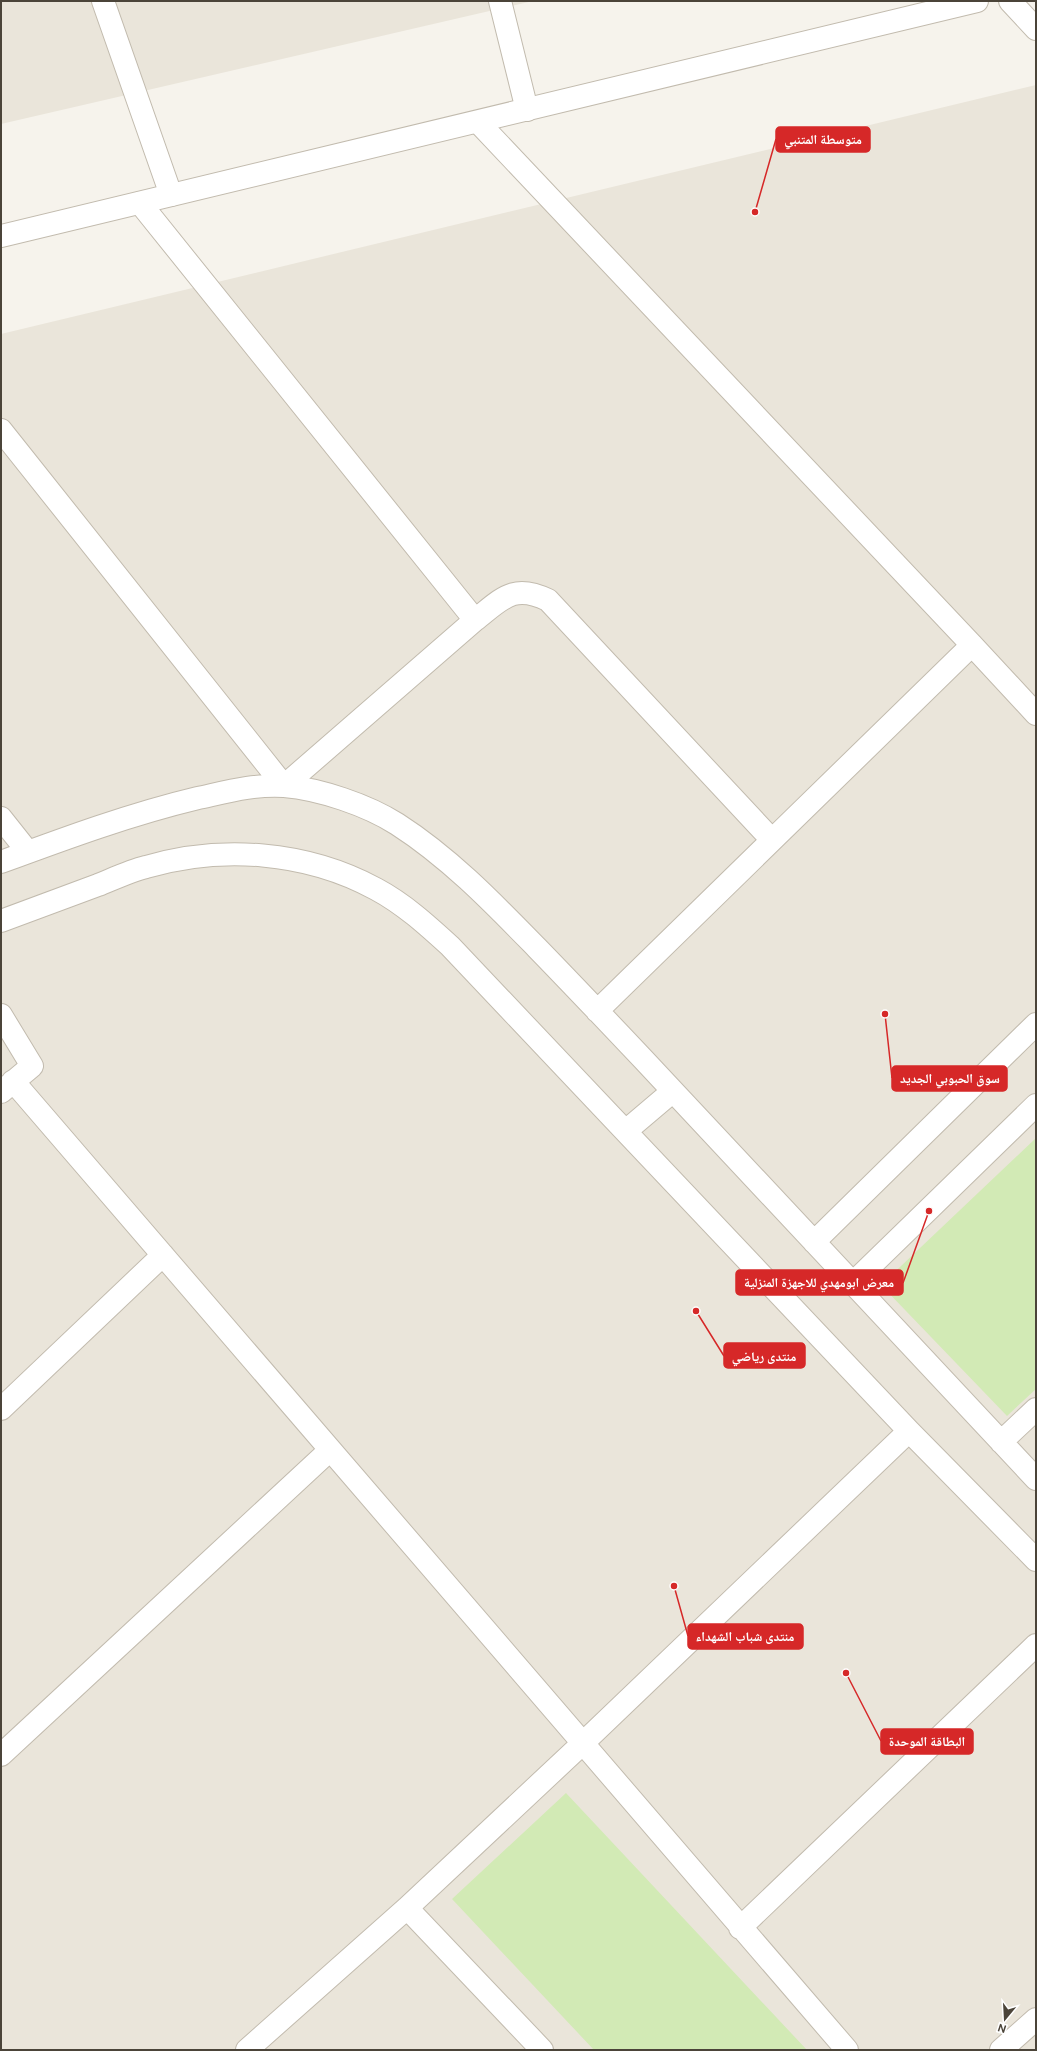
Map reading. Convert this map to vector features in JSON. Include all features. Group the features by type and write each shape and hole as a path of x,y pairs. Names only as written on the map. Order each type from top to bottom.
{"street":[{"path":"103,1 171,196"},
{"path":"500,1 527,110"},
{"path":"1,236 977,1"},
{"path":"1010,1 1036,29"},
{"path":"478,122 972,644 1036,714"},
{"path":"140,203 475,620"},
{"path":"1,430 284,786"},
{"path":"284,786 475,620 508,596 522,592 536,594 548,600 772,840"},
{"path":"597,1011 972,644"},
{"path":"1,862 91,829 164,806 228,791 256,787 284,786 317,792 350,802 396,823 438,855 490,900 673,1090 1036,1479"},
{"path":"1,818 28,852"},
{"path":"1,921 145,867 192,856 239,854 286,858 332,870 375,888 415,914 450,946 627,1130 909,1431 1036,1560"},
{"path":"1,1015 32,1066 7,1086 163,1255 740,1928 847,2050"},
{"path":"814,1242 1036,1024"},
{"path":"627,1130 673,1090"},
{"path":"853,1283 1036,1105"},
{"path":"1,1409 163,1255"},
{"path":"1001,1442 1036,1409"},
{"path":"247,2050 406,1908 582,1744 909,1431"},
{"path":"1,1755 330,1450"},
{"path":"740,1928 1036,1645"},
{"path":"406,1908 542,2050"},
{"path":"1001,2050 1036,2019"}],"shaded area":[{"path":"1,1 533,1 1,124"},
{"path":"1036,85 1036,2050 1,2050 1,334"}],"green space":[{"path":"1036,1138 1036,1389 1007,1416 881,1285"},
{"path":"566,1793 807,2050 594,2050 452,1899"}],"place":[{"name":"متوسطة المتنبي","path":"755,212"},
{"name":"سوق الحبوبي الجديد","path":"885,1014"},
{"name":"معرض ابومهدي للاجهزة المنزلية","path":"929,1211"},
{"name":"منتدى رياضي","path":"696,1311"},
{"name":"منتدى شباب الشهداء","path":"674,1586"},
{"name":"البطاقة الموحدة","path":"846,1673"}]}
